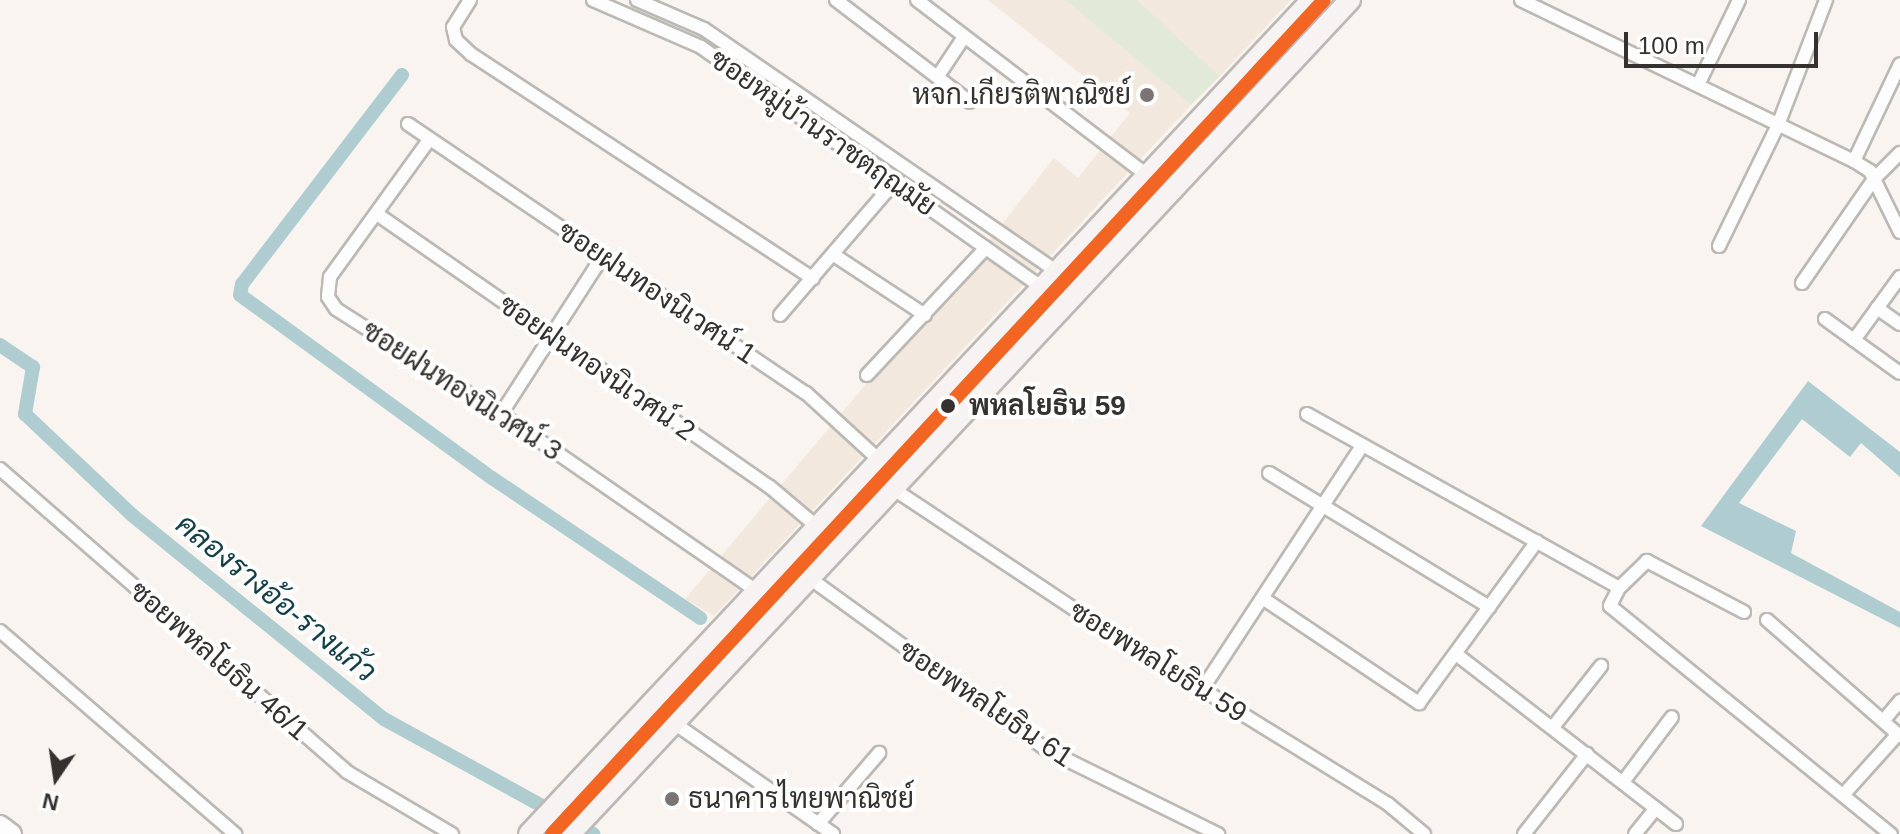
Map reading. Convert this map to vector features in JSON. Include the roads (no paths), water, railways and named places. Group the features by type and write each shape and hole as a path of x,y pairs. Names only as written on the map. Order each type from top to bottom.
{"main road":[{"path":"535,827 877,458 1312,0"},
{"path":"570,834 1350,0"},
{"path":"714,635 738,653"}],"street":[{"path":"470,0 453,27 456,40 471,54 813,279"},
{"name":"ซอยหมู่บ้านราชตฤณมัย","path":"593,0 682,35 1041,287"},
{"name":"ซอยหมู่บ้านราชตฤณมัย","path":"637,0 704,29 904,170 1056,271"},
{"path":"836,0 970,102"},
{"path":"917,0 1147,175"},
{"path":"1521,0 1854,161 1874,179 1900,232"},
{"path":"1698,85 1739,0"},
{"path":"1719,246 1778,125 1826,0"},
{"path":"938,76 964,37"},
{"path":"1854,161 1900,64"},
{"name":"ซอยฝนทองนิเวศน์ 1","path":"408,124 806,393 877,458"},
{"name":"ซอยฝนทองนิเวศน์ 3","path":"429,140 330,277 328,297 336,309 501,414 755,590"},
{"path":"1802,283 1874,179 1900,153"},
{"path":"780,315 904,170"},
{"name":"ซอยฝนทองนิเวศน์ 2","path":"377,214 770,487 815,525"},
{"path":"867,375 986,248"},
{"path":"834,255 925,315"},
{"path":"501,414 602,257"},
{"path":"1854,340 1900,277"},
{"path":"1877,308 1900,324"},
{"path":"1825,319 1900,373"},
{"path":"1307,414 1619,588"},
{"path":"1201,691 1362,446"},
{"name":"ซอยพหลโยธิน 46/1","path":"0,469 347,772 452,834"},
{"path":"1269,473 1489,607"},
{"name":"ซอยพหลโยธิน 59","path":"892,488 1201,691 1388,804 1424,834"},
{"path":"1264,599 1412,702 1425,700 1537,541"},
{"path":"1744,612 1647,561 1619,588 1610,602 1613,612 1706,680 1891,834"},
{"name":"ซอยพหลโยธิน 61","path":"808,577 1047,750 1218,834"},
{"path":"1767,620 1899,735 1844,794"},
{"path":"0,631 235,834"},
{"path":"1456,654 1676,824"},
{"path":"1553,727 1601,666"},
{"path":"1884,720 1900,701"},
{"path":"1623,782 1672,717"},
{"path":"674,723 833,834"},
{"path":"818,824 879,753"},
{"path":"1524,834 1587,754"},
{"path":"1635,834 1656,808"},
{"path":"0,825 12,834"}],"water":[{"path":"1808,381 1900,452 1900,477 1861,443 1850,457 1802,419 1739,503 1796,531 1791,553 1900,612 1900,628 1701,526"}],"waterway":[{"path":"402,75 242,284 240,295 492,478 700,618"},
{"name":"คลองรางอ้อ-รางแก้ว","path":"0,345 33,367 25,414 132,515 384,719 593,834"}],"place":[{"name":"หจก.เกียรติพาณิชย์","path":"1147,95"},
{"name":"พหลโยธิน 59","path":"948,406"},
{"name":"ธนาคารไทยพาณิชย์","path":"672,799"}]}
